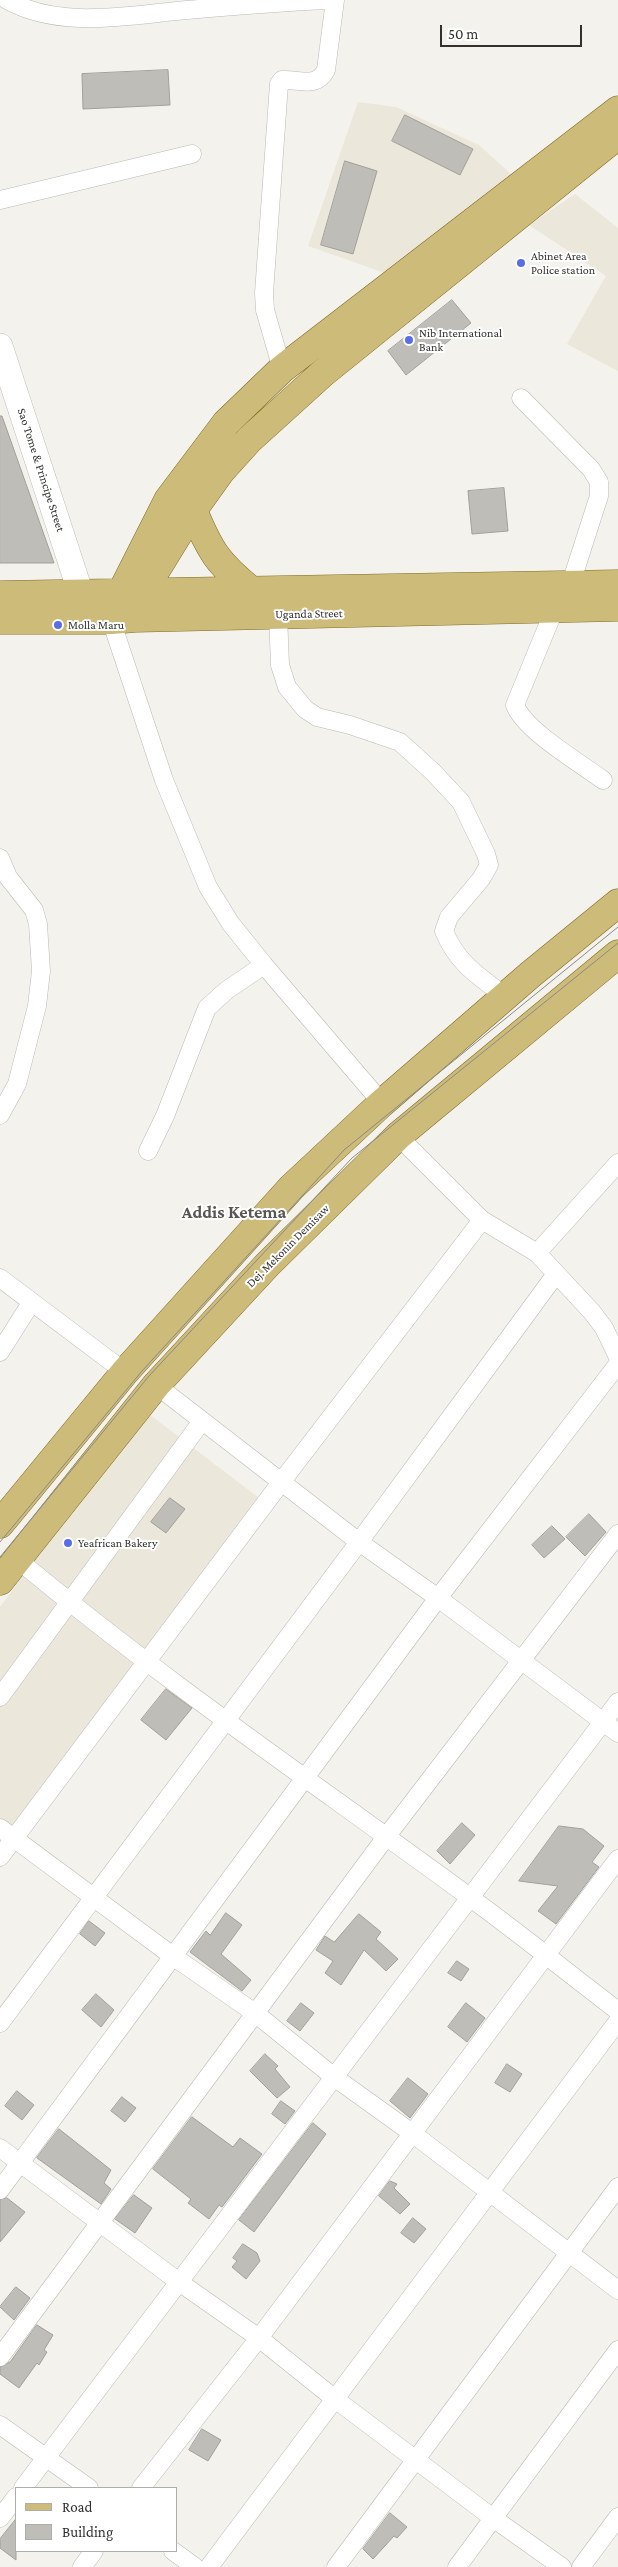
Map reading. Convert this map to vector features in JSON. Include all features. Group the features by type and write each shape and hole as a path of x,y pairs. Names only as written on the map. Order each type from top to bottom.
{"main road":[{"path":"127,606 168,500 226,423 282,368 618,110"},
{"path":"127,606 192,510 221,471 289,402 618,135"},
{"name":"Sao Tome & Principe Street","path":"0,346 81,594"},
{"path":"192,510 208,547 229,572 252,592"},
{"name":"Uganda Street","path":"0,620 252,592 618,584"},
{"name":"Uganda Street","path":"0,595 81,594 127,606 278,614 618,606"},
{"path":"0,1524 125,1372 292,1187 382,1103 505,996 618,903"},
{"name":"Dej. Mekonin Demisaw","path":"0,1581 156,1385 268,1264 398,1136 618,954"}],"street":[{"path":"6,0 43,13 98,19 223,7 328,0"},
{"path":"282,368 267,319 264,293 279,84 282,80 315,82 321,78 326,70 335,0"},
{"path":"0,200 192,154"},
{"path":"521,398 591,469 599,482 599,496 570,586"},
{"path":"127,606 164,780 194,856 218,905 264,965 382,1103"},
{"path":"555,608 515,705 518,713 529,726 603,780"},
{"path":"278,614 283,672 287,687 305,709 317,717 350,725 400,742 433,772 461,802 486,854 489,865 481,880 449,917 444,932 451,949 468,968 505,996"},
{"path":"0,858 8,877 34,910 38,924 41,971 37,1006 17,1084 2,1105"},
{"path":"148,1151 165,1116 207,1008 227,990 264,965"},
{"path":"398,1136 482,1220 537,1253 592,1312 604,1328 618,1358"},
{"path":"537,1253 618,1163"},
{"path":"0,1857 7,1833 148,1662 282,1481 482,1220"},
{"path":"0,2023 359,1542 556,1274"},
{"path":"0,1278 125,1372"},
{"path":"0,1352 31,1303"},
{"path":"0,2190 438,1598 618,1364"},
{"path":"156,1385 359,1542 438,1598 618,1733"},
{"path":"0,1697 202,1421"},
{"path":"0,2356 386,1837 618,1534"},
{"path":"17,1560 148,1662 305,1779 470,1897 618,2011"},
{"path":"24,2487 618,1702"},
{"path":"7,1833 174,1957 255,2013 334,2077 412,2133 489,2194 618,2290"},
{"path":"142,2487 259,2338 544,1955 618,1859"},
{"path":"210,2567 618,2021"},
{"path":"0,2148 179,2282 259,2338 335,2399 493,2518 562,2567"},
{"path":"336,2567 618,2187"},
{"path":"456,2567 618,2350"},
{"path":"0,2425 87,2487"},
{"path":"0,2518 15,2498"},
{"path":"581,2567 618,2517"},
{"path":"82,2567 93,2552"},
{"path":"174,2552 195,2567"}],"shaded area":[{"path":"358,102 396,107 479,145 513,176 388,274 308,246"},
{"path":"575,194 618,228 618,371 567,344 606,276 529,225"},
{"path":"145,1411 263,1501 0,1860 0,1607"}],"building":[{"path":"168,70 170,105 83,109 82,74"},
{"path":"405,115 473,149 460,175 392,141"},
{"path":"345,161 377,171 353,254 321,245"},
{"path":"452,300 471,323 406,375 388,351"},
{"path":"0,416 2,416 54,563 0,563"},
{"path":"504,488 508,531 472,534 468,491"},
{"path":"170,1498 185,1509 166,1533 151,1522"},
{"path":"589,1514 606,1532 585,1556 566,1537"},
{"path":"552,1526 565,1539 544,1558 532,1545"},
{"path":"166,1689 192,1708 166,1740 141,1720"},
{"path":"462,1823 475,1835 450,1864 437,1851"},
{"path":"559,1826 583,1829 604,1846 592,1862 599,1867 556,1924 538,1911 558,1886 519,1881"},
{"path":"226,1913 242,1925 221,1954 251,1980 242,1991 190,1952 206,1931 210,1935"},
{"path":"359,1914 381,1932 376,1939 398,1959 386,1971 364,1950 341,1985 325,1973 333,1961 316,1950 325,1936 334,1942"},
{"path":"89,1921 105,1933 95,1946 80,1934"},
{"path":"457,1961 469,1969 461,1981 448,1973"},
{"path":"96,1994 114,2010 101,2027 82,2010"},
{"path":"301,2003 314,2013 300,2031 287,2021"},
{"path":"466,2003 485,2018 467,2042 448,2027"},
{"path":"265,2054 278,2066 275,2069 290,2087 277,2098 250,2071"},
{"path":"507,2064 522,2074 510,2092 495,2083"},
{"path":"408,2078 428,2094 410,2118 390,2101"},
{"path":"17,2091 34,2105 22,2120 5,2106"},
{"path":"122,2097 136,2108 125,2122 111,2111"},
{"path":"281,2101 295,2111 285,2124 272,2114"},
{"path":"192,2117 233,2147 240,2138 262,2154 222,2207 219,2205 209,2219 188,2203 191,2199 153,2169"},
{"path":"313,2123 326,2134 254,2232 239,2220"},
{"path":"59,2129 111,2170 104,2183 111,2189 101,2204 37,2158"},
{"path":"390,2181 397,2184 394,2188 410,2204 400,2214 379,2196"},
{"path":"134,2195 152,2208 135,2233 115,2219"},
{"path":"7,2198 25,2212 0,2242 0,2200"},
{"path":"413,2218 426,2229 414,2243 401,2233"},
{"path":"243,2244 257,2253 260,2261 246,2279 232,2267 237,2261 233,2258"},
{"path":"16,2287 30,2298 14,2320 0,2307"},
{"path":"37,2325 53,2335 44,2350 47,2352 39,2365 37,2363 19,2388 0,2374 0,2367 10,2362"},
{"path":"202,2429 221,2440 208,2461 189,2450"},
{"path":"390,2513 407,2527 397,2538 394,2536 373,2559 363,2549"},
{"path":"15,2520 16,2560 0,2548 0,2539"}],"tram line":[{"path":"0,1542 142,1371 344,1150 618,927"},
{"path":"0,1557 149,1376 352,1158 618,943"}],"place":[{"name":"Abinet Area Police station","path":"521,263"},
{"name":"Nib International Bank","path":"409,340"},
{"name":"Molla Maru","path":"58,625"},
{"name":"Yeafrican Bakery","path":"68,1543"}],"district":[{"name":"Addis Ketema","path":"234,1212"}]}
